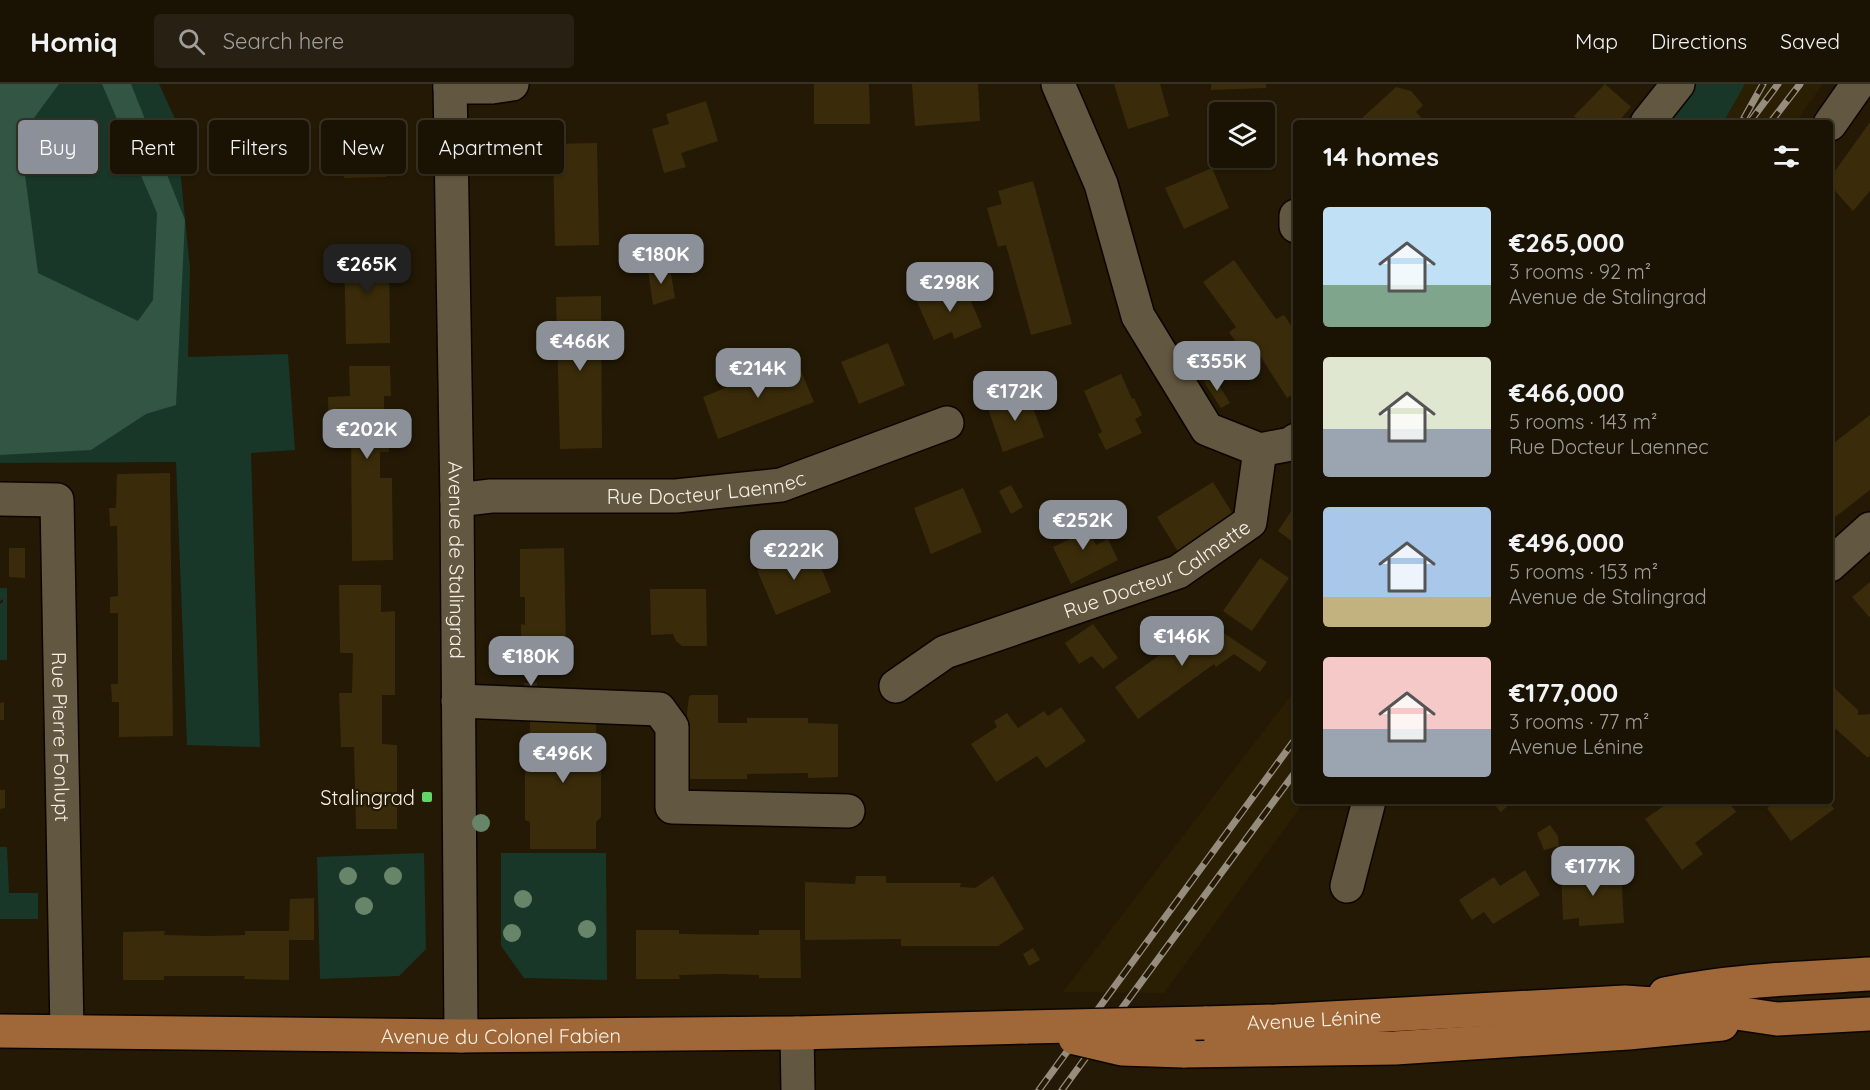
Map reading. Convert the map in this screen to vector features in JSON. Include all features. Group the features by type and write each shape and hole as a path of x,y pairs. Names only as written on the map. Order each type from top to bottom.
{"main road":[{"name":"Avenue Lénine","path":"1625,1002 1700,987 1775,979 1870,974"},
{"name":"Avenue Lénine","path":"1014,1028 1275,1021 1625,1002 1696,1007 1777,1019 1870,1014"},
{"path":"1014,1028 1122,1049 1183,1051 1395,1048 1628,1033 1777,1019"},
{"name":"Avenue du Colonel Fabien","path":"0,1031 461,1036 797,1033 1014,1028"}],"street":[{"path":"450,86 492,87 512,84"},
{"path":"1058,84 1101,184 1138,316 1207,429 1260,450 1293,442"},
{"path":"1649,120 1678,84"},
{"path":"1833,120 1858,84"},
{"name":"Avenue de Stalingrad","path":"450,86 457,500 461,1036"},
{"name":"Rue Docteur Laennec","path":"457,500 491,496 676,496 781,485 947,423"},
{"name":"Rue Docteur Calmette","path":"896,686 945,652 1178,573 1250,522 1260,450"},
{"name":"Rue Pierre Fonlupt","path":"0,499 57,500 67,1031"},
{"path":"1833,562 1870,529"},
{"path":"458,701 659,709 672,727 672,807 848,811"},
{"path":"1347,886 1368,804"},
{"path":"797,1033 798,1090"}],"shaded area":[{"path":"1745,84 1823,84 1797,120 1725,120"},
{"path":"1293,693 1293,804 1303,804 1164,993 1063,992"}],"green space":[{"path":"0,84 159,84 175,120 110,120 110,174 181,174 190,268 188,357 288,354 295,450 251,453 260,747 187,745 176,462 0,463"},
{"path":"0,84 59,84 33,120 18,120 18,174 25,174 38,273 138,321 153,300 157,213 140,174 167,174 185,220 176,405 146,414 91,450 0,455"},
{"path":"102,84 131,84 145,120 117,120"},
{"path":"1696,84 1745,84 1725,120 1667,120"},
{"path":"0,588 7,588 7,660 0,660 0,604 3,599 0,601"},
{"path":"0,847 7,847 9,893 38,893 38,919 0,919"},
{"path":"424,853 426,949 399,976 320,979 317,857"},
{"path":"501,853 606,853 607,980 524,978 501,946"}],"building":[{"path":"814,84 869,84 870,124 814,124"},
{"path":"912,84 978,84 980,121 915,126"},
{"path":"1114,84 1160,84 1169,116 1128,129"},
{"path":"1211,84 1266,84 1266,88 1211,90"},
{"path":"1605,84 1631,107 1620,120 1579,120 1574,116"},
{"path":"1396,87 1411,91 1423,105 1416,112 1423,120 1360,120"},
{"path":"706,101 718,141 681,153 686,167 664,173 652,129 669,124 666,114"},
{"path":"385,118 385,120 343,120"},
{"path":"1870,122 1870,191 1853,211 1833,188 1833,174"},
{"path":"597,143 599,245 555,246 554,174 564,174 564,144"},
{"path":"1212,168 1229,208 1184,229 1165,188"},
{"path":"344,174 386,174 386,177 344,178"},
{"path":"1033,181 1072,324 1031,335 1006,245 998,247 987,208 1002,204 998,191"},
{"path":"389,247 390,343 346,344 344,248"},
{"path":"1234,260 1276,319 1284,315 1293,328 1293,394 1287,398 1259,354 1249,361 1229,332 1236,327 1203,282"},
{"path":"670,268 675,298 653,305 648,270"},
{"path":"963,283 982,327 954,339 952,332 934,340 917,302"},
{"path":"601,296 602,448 560,449 556,297"},
{"path":"888,343 905,385 859,404 841,362"},
{"path":"796,359 814,402 718,439 703,397"},
{"path":"349,366 390,366 391,396 384,396 384,409 388,409 389,452 380,452 380,478 392,478 393,560 352,561 351,433 329,433 328,397 350,396"},
{"path":"1121,374 1142,415 1135,419 1142,433 1106,450 1098,434 1102,432 1084,391"},
{"path":"1213,376 1230,403 1221,408 1204,382"},
{"path":"1027,392 1044,437 1003,452 987,406"},
{"path":"1870,415 1870,490 1833,519 1833,444"},
{"path":"170,473 173,736 119,737 119,702 112,702 111,684 118,684 118,613 110,613 110,597 118,596 117,526 110,526 109,508 116,508 117,474"},
{"path":"1213,482 1236,519 1180,555 1157,517"},
{"path":"1011,485 1023,507 1011,514 999,491"},
{"path":"963,488 982,532 931,554 914,508"},
{"path":"1293,508 1293,542 1278,531"},
{"path":"1087,513 1094,527 1088,530 1096,545 1108,539 1118,560 1071,584 1053,547 1072,538 1064,525"},
{"path":"813,547 831,592 776,615 757,570"},
{"path":"9,548 25,548 25,578 9,577"},
{"path":"564,548 566,646 521,647 521,624 525,625 525,597 520,597 520,549"},
{"path":"1260,558 1289,578 1252,631 1223,611"},
{"path":"1870,582 1870,618 1852,597"},
{"path":"339,585 381,585 381,612 395,611 395,695 382,695 382,744 397,745 397,829 356,829 354,747 341,747 339,693 352,693 353,653 340,653"},
{"path":"650,589 706,589 707,646 682,646 673,634 651,635"},
{"path":"1210,619 1216,628 1267,662 1260,672 1234,654 1216,667 1214,664 1138,719 1115,687"},
{"path":"1093,624 1118,658 1103,669 1092,656 1079,664 1065,643"},
{"path":"537,682 537,691 525,693 524,683"},
{"path":"1833,687 1858,710 1858,715 1870,714 1870,755 1868,758 1836,729 1833,732"},
{"path":"691,695 718,695 718,723 747,723 747,718 808,718 808,723 838,724 838,777 808,778 808,773 747,774 747,779 690,779 687,713"},
{"path":"4,702 4,720 0,720 0,703"},
{"path":"1061,707 1086,741 1046,768 1037,756 996,782 971,744 997,727 994,721 1007,713 1018,728 1044,711 1048,716"},
{"path":"530,718 596,719 596,742 601,747 601,817 596,822 596,849 530,849 530,822 525,820 525,746 530,744"},
{"path":"0,790 5,790 5,808 0,809"},
{"path":"1494,804 1510,804 1501,812"},
{"path":"1667,804 1730,804 1736,812 1695,843 1703,854 1682,870 1645,819"},
{"path":"1773,804 1831,804 1834,809 1791,841 1767,808"},
{"path":"1550,825 1558,836 1559,846 1544,850 1537,833"},
{"path":"1525,870 1540,895 1493,924 1484,912 1472,920 1459,900 1494,877 1500,886"},
{"path":"1621,870 1624,923 1579,926 1579,918 1563,920 1561,873"},
{"path":"856,876 886,876 886,883 961,883 960,887 975,888 993,876 1024,929 998,946 901,946 901,939 805,940 805,882 855,884"},
{"path":"314,898 314,940 289,940 289,980 244,979 245,976 164,976 164,980 123,980 123,932 165,931 164,935 206,936 245,935 245,931 289,931 290,899"},
{"path":"636,930 679,930 679,934 759,935 759,930 800,930 801,978 759,978 759,975 720,974 679,975 680,979 636,979"},
{"path":"1033,948 1040,960 1029,966 1023,954"}],"railway":[{"path":"1744,118 1763,84"},
{"path":"1751,120 1778,84"},
{"path":"1772,120 1800,84"},
{"path":"1039,1090 1293,742"},
{"path":"1062,1090 1293,775"}],"place":[{"name":"Stalingrad","path":"427,797"}]}
